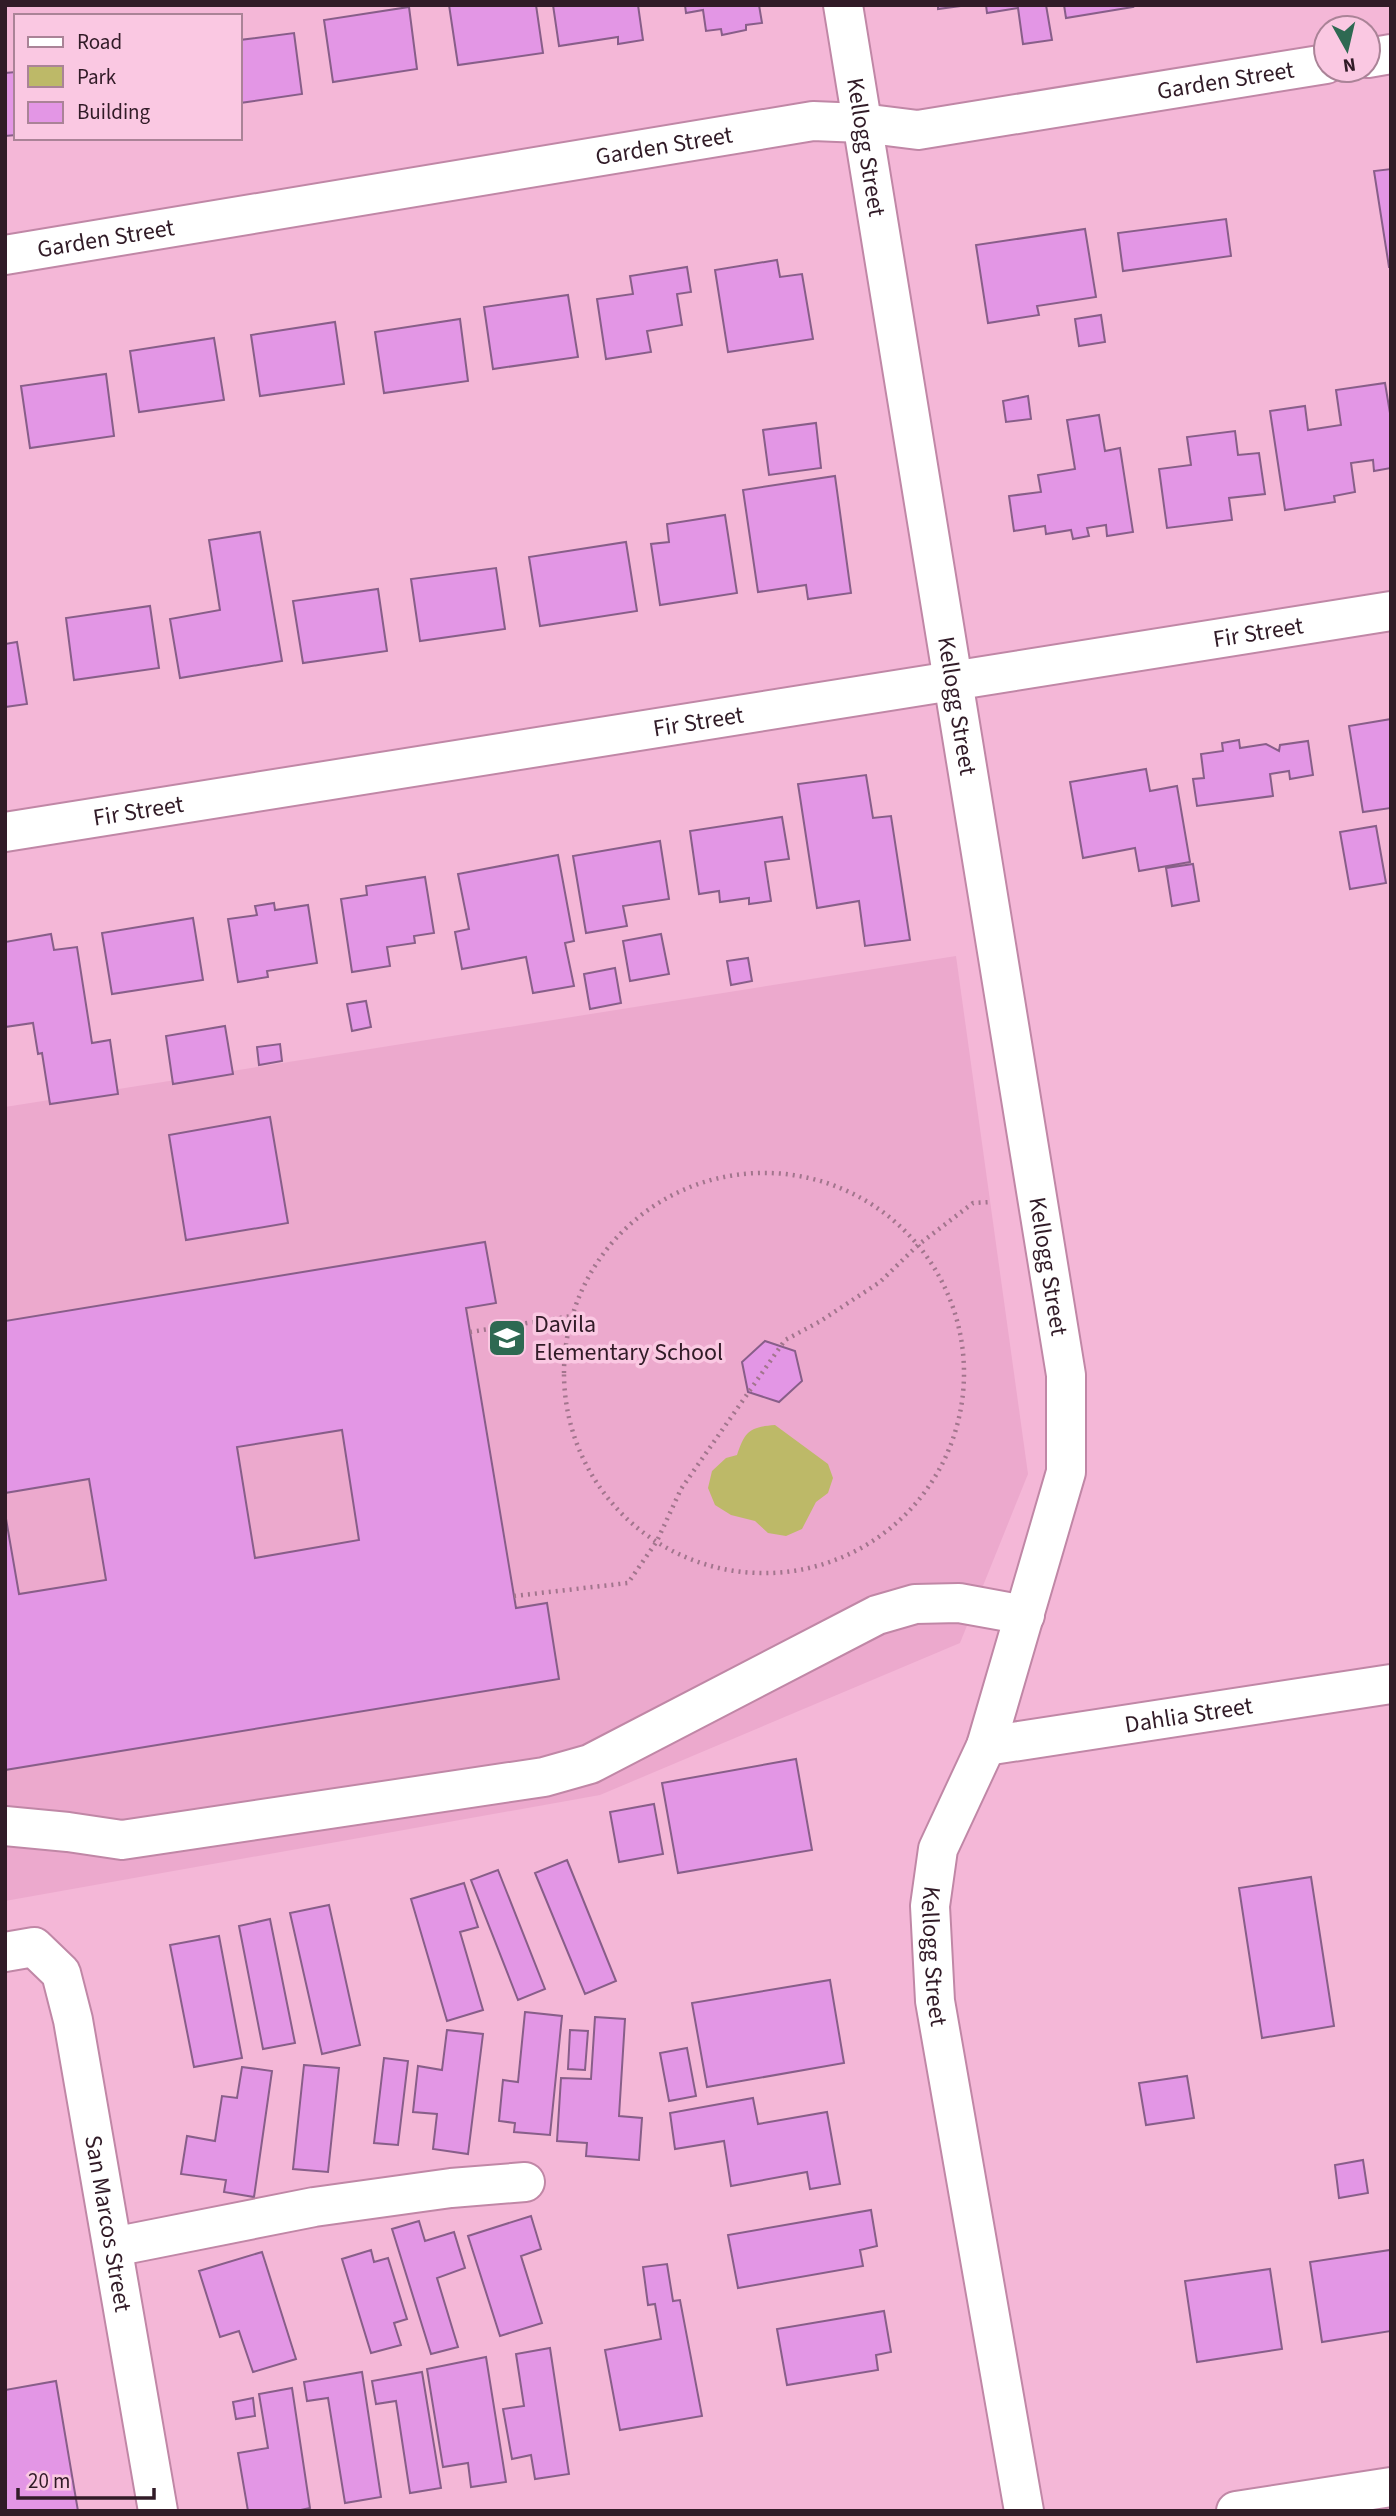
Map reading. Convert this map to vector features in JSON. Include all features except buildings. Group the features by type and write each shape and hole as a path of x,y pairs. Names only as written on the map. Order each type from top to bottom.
{"street":[{"name":"Kellogg Street","path":"843,5 1066,1375 1066,1472 986,1746 939,1849 930,1906 935,2001 1024,2511"},
{"name":"Garden Street","path":"5,255 813,121 862,123 918,130 1312,67"},
{"name":"Fir Street","path":"5,832 1391,611"},
{"path":"5,1826 57,1830 122,1840 544,1777 590,1764 877,1615 915,1604 959,1603 1025,1615"},
{"name":"Dahlia Street","path":"986,1746 1391,1684"},
{"name":"San Marcos Street","path":"20,1949 61,1973 73,2021 158,2511"},
{"path":"113,2247 314,2207 452,2188 526,2182"},
{"path":"1236,2511 1391,2487"}],"path":[{"path":"793,1173 868,1199 918,1245 926,1251 961,1322 966,1388 950,1453 915,1508 863,1550 800,1573 711,1569 632,1528 578,1458 560,1372 580,1286 635,1216 715,1176 793,1173"},
{"path":"514,1596 628,1583 657,1541 681,1489 785,1340 820,1322 880,1282 918,1245 974,1203 990,1202"},
{"path":"470,1332 572,1316"}],"shaded area":[{"name":"Davila Elementary School","path":"956,956 1028,1474 960,1643 600,1795 5,1901 5,1107"}],"green space":[{"path":"775,1425 828,1464 833,1478 828,1493 816,1502 802,1529 786,1536 768,1533 755,1521 731,1515 715,1505 708,1488 712,1471 726,1458 737,1455 746,1435 754,1429"}],"place":[{"name":"Davila Elementary School","path":"507,1338"}]}
